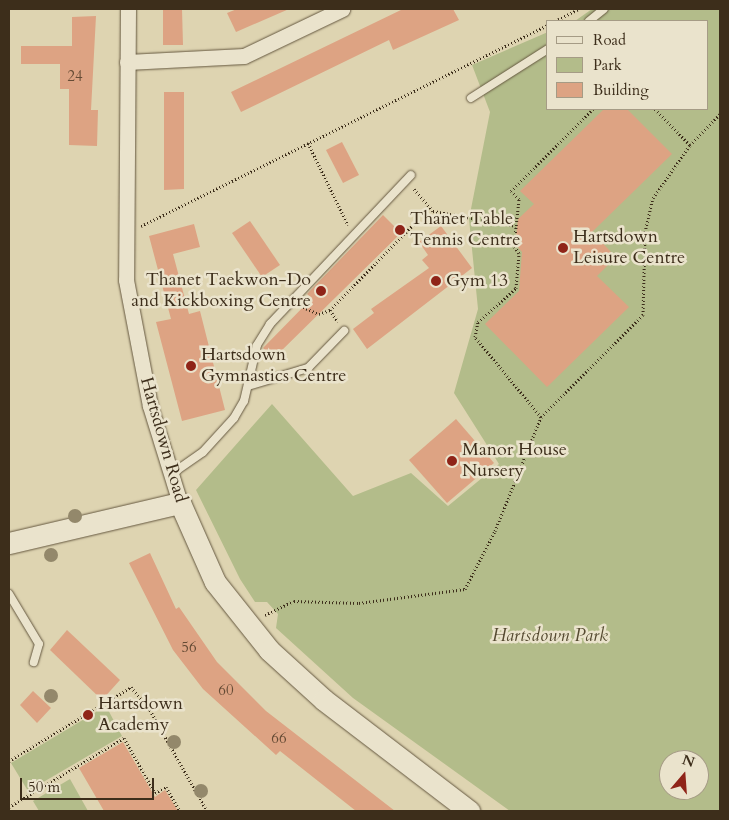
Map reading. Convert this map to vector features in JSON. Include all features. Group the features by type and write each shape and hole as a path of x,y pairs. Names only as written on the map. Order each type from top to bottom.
{"main road":[{"name":"Hartsdown Road","path":"180,503 214,582 249,628 324,700 469,811"},
{"path":"9,543 180,503"}],"street":[{"name":"Hartsdown Road","path":"128,9 124,232 136,340 168,476 180,503"},
{"path":"127,62 244,56 342,9"}],"lane":[{"path":"593,20 604,9"},
{"path":"471,98 546,50"},
{"path":"168,476 203,452 224,430 244,401 257,345 270,324 353,232 408,179"},
{"path":"248,386 308,368 344,331"},
{"path":"9,594 39,644 34,662"}],"path":[{"path":"557,20 579,9"},
{"path":"572,13 576,20"},
{"path":"124,232 546,26"},
{"path":"542,417 475,336 478,322 516,288 516,226 519,199 511,192 592,110"},
{"path":"657,110 690,144"},
{"path":"249,628 294,600 359,602 465,589 496,531 542,417 643,315 647,213 690,144 720,114"},
{"path":"308,142 353,232"},
{"path":"408,179 433,211 516,226"},
{"path":"306,309 319,314 330,310 414,224"},
{"path":"9,761 131,687 150,710 206,811"},
{"path":"9,807 124,738 155,793 166,787 180,811"}],"green space":[{"name":"Hartsdown Park","path":"592,9 720,9 720,811 510,811 353,698 276,628 278,614 267,602 255,602 240,579 196,490 272,404 353,496 411,473 448,506 499,464 454,393 478,309 469,219 490,112 472,65 546,33 546,110 709,110 709,20 576,20"},
{"path":"106,706 122,736 28,791 11,763"},
{"path":"70,779 88,811 39,811 33,801"}],"building":[{"path":"163,9 182,9 183,45 163,45"},
{"path":"237,9 289,9 236,32 227,13"},
{"path":"403,9 453,9 459,20 393,50 389,40 241,112 231,92"},
{"path":"96,16 91,110 98,110 97,146 69,145 69,89 60,89 60,64 21,64 21,46 72,46 72,17"},
{"path":"164,92 184,92 184,189 164,190"},
{"name":"Hartsdown Leisure Centre","path":"603,110 628,110 672,154 592,232 611,252 612,261 597,276 629,307 547,387 485,324 519,291 522,252 515,244 518,219 534,204 520,191"},
{"path":"342,142 359,175 343,183 326,150"},
{"path":"383,215 401,233 274,358 263,348 312,298 307,294"},
{"path":"250,221 280,265 262,277 232,233"},
{"name":"Hartsdown Gymnastics Centre","path":"194,224 200,247 173,254 189,314 200,311 225,410 182,421 156,322 171,319 149,236"},
{"path":"441,226 472,268 367,349 353,329 374,313 371,309 429,268 422,260 428,255 419,242"},
{"name":"Manor House Nursery","path":"456,419 494,463 447,503 409,460"},
{"path":"150,553 176,609 179,607 217,662 266,711 395,811 356,811 280,751 276,755 203,689 173,650 129,563"},
{"path":"67,630 120,680 102,700 50,650"},
{"path":"33,691 51,708 37,723 20,705"},
{"path":"123,742 155,797 165,790 178,811 104,811 79,768"}],"place":[{"name":"Thanet Table Tennis Centre","path":"400,230"},
{"name":"Hartsdown Leisure Centre","path":"563,248"},
{"name":"Gym 13","path":"436,281"},
{"name":"Thanet Taekwon-Do and Kickboxing Centre","path":"321,291"},
{"name":"Hartsdown Gymnastics Centre","path":"191,366"},
{"name":"Manor House Nursery","path":"452,461"},
{"name":"Hartsdown Academy","path":"88,715"}]}
